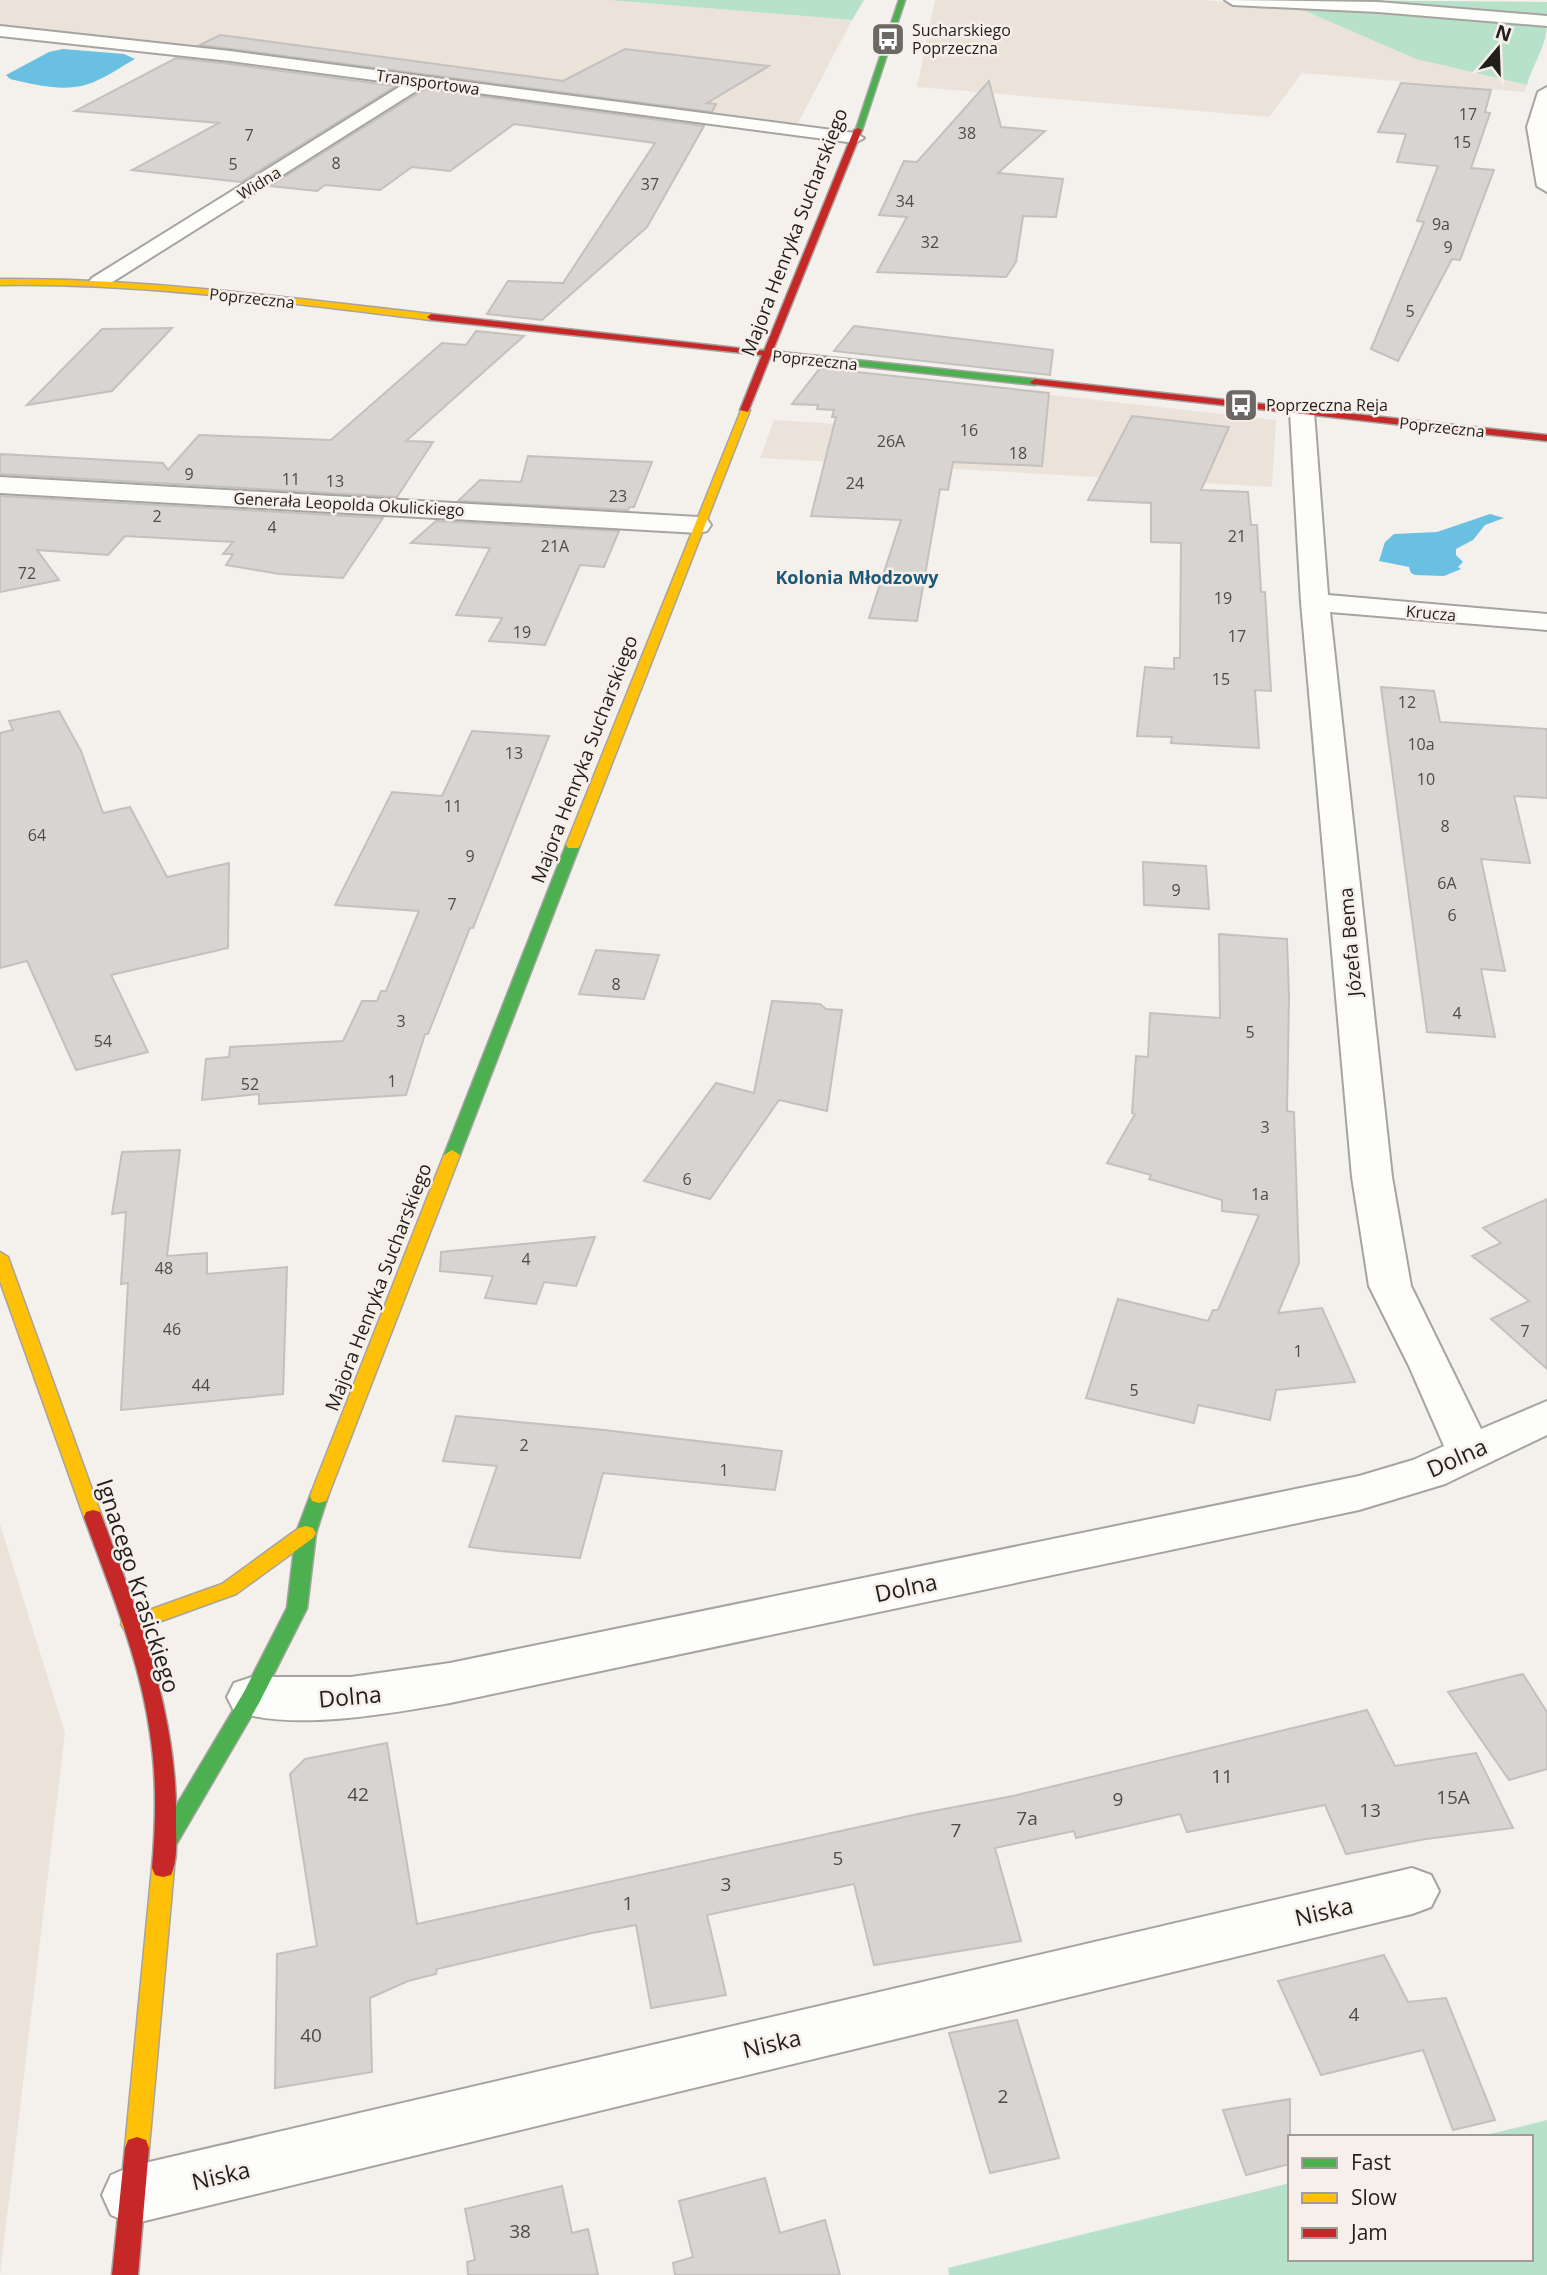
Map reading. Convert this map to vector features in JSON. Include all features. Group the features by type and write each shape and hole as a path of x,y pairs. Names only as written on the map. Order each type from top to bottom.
{"street":[{"name":"Majora Henryka Sucharskiego","path":"165,1844 252,1697 297,1608 306,1533 698,525 855,138 902,0"},
{"path":"1233,0 1378,7 1547,21"},
{"name":"Transportowa","path":"0,31 230,55 855,138"},
{"name":"Widna","path":"99,282 419,82"},
{"path":"1547,92 1536,127 1547,186"},
{"name":"Poprzeczna","path":"0,282 99,282 1547,438"},
{"name":"Józefa Bema","path":"1302,412 1315,602 1372,1177 1390,1286 1431,1366 1470,1453"},
{"name":"Generała Leopolda Okulickiego","path":"0,485 698,525"},
{"name":"Krucza","path":"1315,602 1547,622"},
{"name":"Ignacego Krasickiego","path":"0,1257 131,1624 155,1709 164,1759 165,1844 125,2275"},
{"name":"Dolna","path":"252,1697 310,1700 374,1696 450,1683 1359,1493 1429,1472 1547,1417"},
{"path":"131,1624 229,1588 306,1533"},
{"name":"Niska","path":"132,2195 245,2171 1412,1891"}],"shaded area":[{"path":"0,0 608,0 852,20 797,125 243,53 0,28"},
{"path":"935,0 1201,0 1296,7 1416,59 1527,85 1524,92 1302,73 1269,117 917,87"},
{"path":"881,376 1276,420 1272,487 760,458 774,420 868,426"},
{"path":"0,1524 65,1733 0,2275"}],"green space":[{"path":"608,0 864,0 852,20"},
{"path":"1321,0 1547,2 1547,18"},
{"path":"1296,7 1332,7 1547,24 1542,47 1527,85 1416,59"},
{"path":"1547,2120 1547,2275 949,2275 948,2268 1288,2183 1288,2261 1533,2261 1533,2135 1486,2135"}],"water":[{"path":"63,49 124,54 135,59 101,79 75,87 42,86 10,79 6,75 49,52"},
{"path":"1490,514 1504,518 1485,525 1473,540 1456,549 1456,555 1463,562 1458,567 1461,569 1444,576 1415,575 1409,567 1379,561 1385,542 1394,534 1437,532"}],"building":[{"path":"220,35 563,81 625,49 769,66 707,103 716,104 712,112 200,45"},
{"path":"176,58 396,86 241,182 132,170 219,123 75,111"},
{"path":"989,81 1001,127 1045,131 998,173 1063,179 1056,217 1023,216 1016,262 1006,277 877,272 907,217 879,215 904,161 917,162"},
{"path":"1401,83 1491,90 1485,112 1490,113 1471,168 1494,170 1460,260 1452,259 1398,361 1371,349 1424,222 1417,221 1438,166 1397,162 1406,134 1378,132"},
{"path":"425,89 704,126 647,227 542,320 487,314 508,281 563,283 655,143 514,124 450,171 412,167 380,190 325,185 317,191 270,186"},
{"path":"854,326 1053,350 1050,375 834,351"},
{"path":"172,328 112,391 27,405 102,329"},
{"path":"476,331 524,336 406,441 433,442 397,497 0,474 0,454 163,463 168,470 199,435 331,440 442,343 466,345"},
{"path":"820,368 1049,393 1042,466 953,462 948,490 940,489 917,621 869,618 901,520 811,516 836,417 832,417 834,410 817,409 818,405 792,404"},
{"path":"1132,416 1229,427 1201,490 1248,492 1251,525 1257,525 1261,592 1265,592 1271,691 1255,690 1259,748 1171,743 1172,737 1137,736 1145,667 1174,669 1174,658 1180,658 1181,543 1151,542 1151,503 1088,500"},
{"path":"528,456 652,462 634,507 628,510 458,501 480,480 521,482"},
{"path":"0,496 383,518 343,578 280,574 226,565 233,554 223,554 233,542 125,536 108,555 37,550 59,580 0,592"},
{"path":"436,521 619,531 604,567 580,565 545,645 489,641 502,618 456,615 490,548 411,543"},
{"path":"1381,687 1434,691 1440,722 1547,729 1547,798 1514,796 1530,863 1481,859 1505,971 1481,969 1495,1037 1427,1032"},
{"path":"59,711 81,751 103,813 130,807 167,877 229,863 228,948 111,975 148,1052 76,1070 27,961 0,968 0,733 13,730 9,721"},
{"path":"472,731 549,736 473,928 470,928 428,1034 425,1034 406,1095 259,1104 259,1094 202,1100 206,1059 229,1057 230,1047 343,1041 362,1001 377,1001 381,991 386,991 419,911 335,905 392,792 442,796"},
{"path":"1143,862 1206,866 1209,909 1144,905"},
{"path":"1219,934 1287,939 1287,1111 1294,1112 1299,1263 1278,1313 1322,1308 1355,1382 1276,1390 1270,1420 1198,1405 1194,1423 1086,1398 1118,1299 1208,1321 1213,1310 1218,1310 1259,1215 1222,1211 1222,1200 1149,1179 1151,1175 1107,1163 1135,1114 1132,1113 1136,1056 1148,1057 1150,1013 1220,1018"},
{"path":"596,950 659,955 644,999 579,994"},
{"path":"772,1001 820,1004 826,1009 842,1010 827,1111 779,1100 710,1199 644,1181 716,1083 754,1093"},
{"path":"180,1150 167,1256 207,1253 207,1274 287,1267 283,1394 121,1410 128,1283 121,1284 126,1212 112,1214 122,1152"},
{"path":"1547,1199 1547,1369 1491,1319 1529,1301 1472,1256 1501,1243 1483,1228"},
{"path":"595,1237 576,1286 544,1282 536,1304 485,1298 493,1276 440,1271 441,1252"},
{"path":"456,1416 782,1451 775,1490 603,1473 580,1558 500,1551 469,1547 497,1466 443,1461"},
{"path":"1523,1674 1547,1712 1547,1769 1509,1780 1448,1692"},
{"path":"1367,1710 1395,1766 1476,1753 1513,1828 1426,1839 1346,1854 1325,1805 1187,1832 1180,1814 1076,1838 1074,1831 995,1848 1021,1941 874,1965 854,1884 707,1915 726,1995 651,2008 636,1925 592,1933 437,1969 436,1974 408,1981 370,1998 372,2072 275,2088 277,1954 317,1946 290,1774 305,1759 387,1743 417,1924 918,1814 1013,1796"},
{"path":"1384,1955 1408,2002 1446,1998 1495,2120 1453,2130 1423,2050 1321,2075 1278,1981"},
{"path":"1017,2020 1059,2158 990,2173 949,2033"},
{"path":"1290,2099 1288,2164 1246,2175 1223,2110"},
{"path":"765,2178 780,2233 825,2220 840,2275 675,2275 673,2263 693,2257 679,2201"},
{"path":"562,2186 572,2233 588,2229 598,2275 468,2275 467,2262 475,2260 465,2209"}],"traffic: fast":[{"path":"858,130 902,0"},
{"path":"761,353 1035,382"},
{"path":"452,1155 573,845"},
{"path":"165,1844 252,1697 297,1608 306,1533 319,1496"}],"traffic: slow":[{"path":"0,282 54,281 162,287 431,317"},
{"path":"573,845 745,410"},
{"path":"319,1496 452,1155"},
{"path":"0,1257 93,1517"},
{"path":"131,1624 229,1589 306,1533"},
{"path":"137,2148 163,1868"}],"traffic: jam":[{"path":"745,410 858,130"},
{"path":"431,317 761,353"},
{"path":"1035,382 1547,438"},
{"path":"93,1517 136,1637 160,1730 166,1787 163,1868"},
{"path":"125,2275 137,2148"}],"place":[{"name":"Sucharskiego Poprzeczna","path":"888,39"},
{"name":"Poprzeczna Reja","path":"1241,405"}],"district":[{"name":"Kolonia Młodzowy","path":"857,578"}]}
